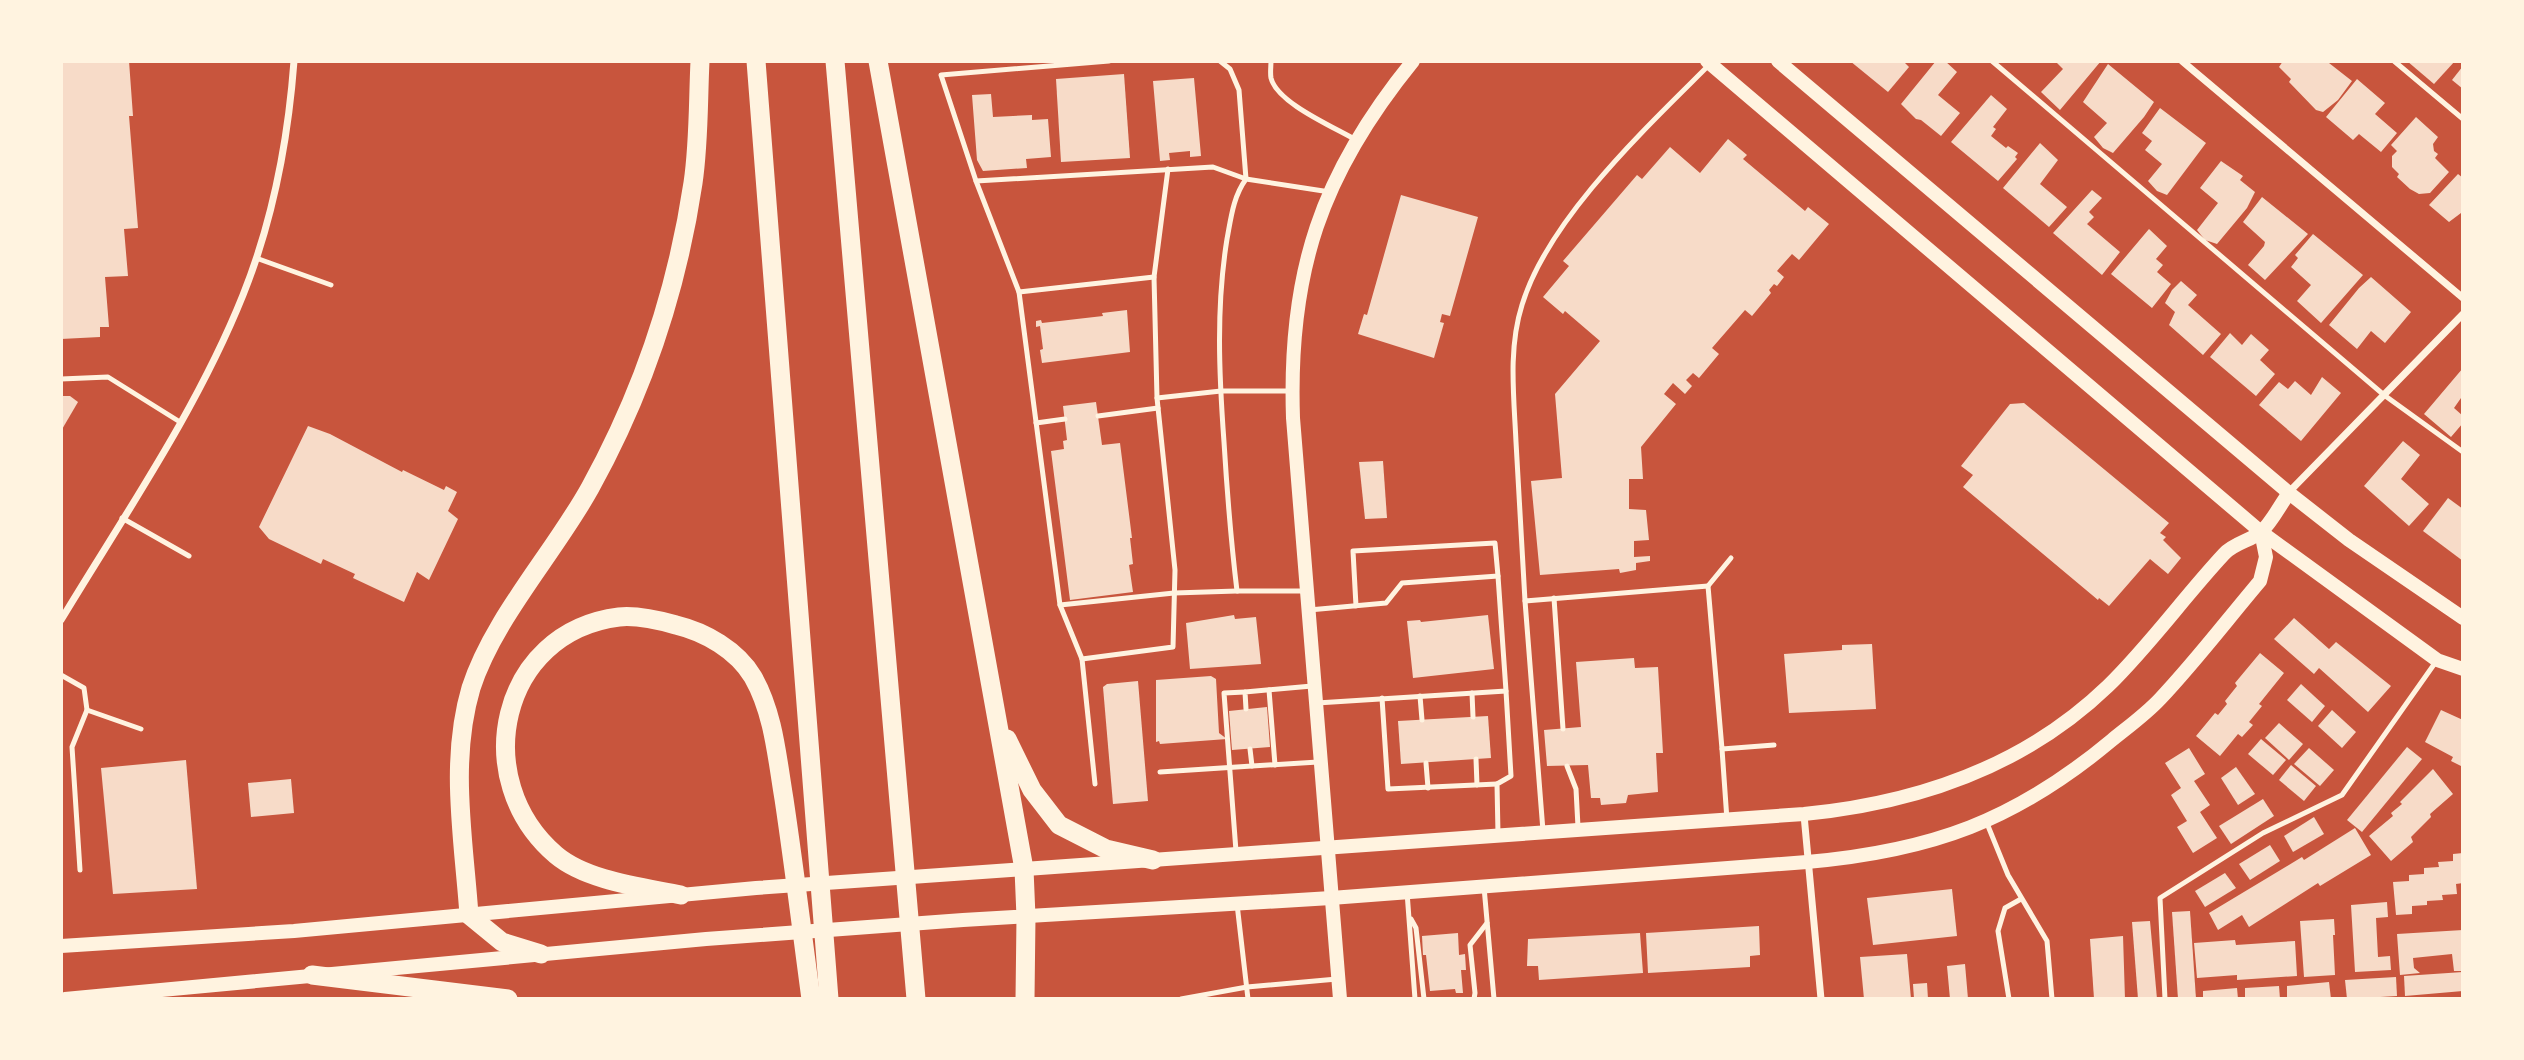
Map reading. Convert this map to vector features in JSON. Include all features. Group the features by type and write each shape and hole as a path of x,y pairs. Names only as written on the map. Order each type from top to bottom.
{"highway":[{"path":"541,954 502,942 469,915 459,788 462,730 471,688 494,635 591,487 642,381 662,321 693,182 700,61"},
{"path":"756,61 829,999"},
{"path":"835,61 916,999"},
{"path":"878,61 1024,869 1025,999"},
{"path":"681,895 599,878 557,856 539,837 520,810 506,768 504,742 508,716 524,677 557,640 607,620 634,617 689,628 713,638 752,675 774,733 811,999"},
{"path":"996,716 1032,790 1059,825 1106,849 1153,860"},
{"path":"312,975 508,999"}],"main road":[{"path":"1340,999 1292,391 1295,319 1302,278 1329,192 1356,140 1383,98 1413,61"},
{"path":"1778,61 2289,493 2349,540 2463,618"},
{"path":"1709,62 2261,532 2437,660 2463,669"},
{"path":"61,946 280,932 756,888 1804,814 1850,810 1891,802 1984,770 2069,719 2107,687 2146,646 2227,551 2261,532 2289,493"},
{"path":"65,999 541,954 964,919 1331,898 1807,862 1902,850 1950,836 2040,794 2081,766 2159,701 2260,581 2266,557 2261,532"}],"street":[{"path":"61,620 180,422 217,354 244,293 281,166 294,61"},
{"path":"2182,61 2463,298"},
{"path":"2289,493 2463,314"},
{"path":"1804,814 1821,999"}],"lane":[{"path":"1095,784 1082,659 1060,605 1019,292 976,181 941,75 1109,61"},
{"path":"1220,61 1230,69 1239,90 1246,179 1237,192 1222,270 1219,317 1221,391 1237,590"},
{"path":"1992,61 2384,395 2463,452"},
{"path":"2394,61 2463,119"},
{"path":"1270,62 1271,79 1285,97 1356,140"},
{"path":"1543,832 1525,601 1512,362 1521,306 1545,252 1586,197 1639,135 1709,62"},
{"path":"976,181 1213,167 1246,179 1329,192"},
{"path":"1082,659 1173,647 1175,570 1157,398 1154,277 1168,169"},
{"path":"256,258 331,285"},
{"path":"1019,292 1154,277"},
{"path":"61,379 108,377 180,422"},
{"path":"1157,398 1221,391 1292,391"},
{"path":"1098,416 1158,408"},
{"path":"1036,423 1065,419"},
{"path":"122,518 189,556"},
{"path":"1356,606 1353,551 1495,544 1511,776 1497,783 1388,789 1382,698"},
{"path":"1727,820 1708,586 1731,558"},
{"path":"1308,610 1386,603 1402,583 1498,576"},
{"path":"1525,601 1708,586"},
{"path":"1060,605 1174,593 1307,591"},
{"path":"1554,598 1563,729"},
{"path":"2165,999 2160,898 2263,833 2342,795 2437,660"},
{"path":"61,675 84,688 87,710 72,747 80,870"},
{"path":"1236,854 1224,693 1315,686"},
{"path":"1269,690 1275,765"},
{"path":"1316,703 1506,691"},
{"path":"1245,692 1246,709"},
{"path":"1472,693 1473,717"},
{"path":"1420,696 1422,720"},
{"path":"87,710 141,729"},
{"path":"1722,749 1774,745"},
{"path":"1250,749 1252,766"},
{"path":"1476,760 1477,785"},
{"path":"1160,772 1322,762"},
{"path":"1426,763 1428,788"},
{"path":"1567,766 1576,789 1578,830"},
{"path":"1497,783 1498,836"},
{"path":"1986,821 2008,875 2047,941 2052,999"},
{"path":"1484,886 1494,999"},
{"path":"1407,892 1415,999"},
{"path":"2009,999 1998,931 2005,908 2021,899"},
{"path":"1237,904 1248,999"},
{"path":"1409,916 1416,928 1424,999"},
{"path":"1474,999 1471,945 1487,923"},
{"path":"1181,999 1247,987 1338,979"}],"building":[{"path":"61,61 129,61 133,116 129,116 138,228 124,229 128,276 105,277 109,327 100,327 100,337 61,339"},
{"path":"1850,61 1903,61 1909,67 1888,92"},
{"path":"1936,61 1945,61 1957,72 1938,95 1960,113 1941,136 1916,119 1901,104"},
{"path":"2055,61 2101,61 2060,110 2041,92 2063,69"},
{"path":"2283,61 2330,61 2329,63 2352,81 2338,100 2323,112 2316,110 2289,82 2291,79 2279,67"},
{"path":"2407,61 2455,61 2434,84"},
{"path":"2108,64 2154,102 2113,153 2103,148 2094,137 2107,123 2083,102"},
{"path":"2463,66 2463,89 2452,80"},
{"path":"1124,74 1130,158 1061,162 1056,79"},
{"path":"1194,78 1201,156 1190,157 1190,151 1169,153 1170,160 1160,161 1153,81"},
{"path":"2357,79 2385,103 2375,114 2397,133 2381,152 2359,134 2353,140 2326,117"},
{"path":"991,94 993,117 1032,115 1032,120 1048,119 1051,157 1026,159 1027,168 983,171 977,160 972,95"},
{"path":"1991,95 2007,109 1993,127 1996,129 1991,136 2006,148 2008,146 2018,153 2015,157 2017,159 1998,181 1951,142"},
{"path":"2160,108 2206,143 2167,195 2157,191 2148,181 2162,164 2145,150 2152,141 2142,133"},
{"path":"2416,117 2438,137 2433,144 2434,151 2438,154 2435,158 2449,172 2430,193 2419,194 2410,189 2397,177 2399,174 2392,167 2392,156 2397,151 2391,145"},
{"path":"1728,139 1747,155 1743,159 1805,211 1808,207 1829,224 1799,260 1792,254 1777,271 1784,277 1777,286 1774,284 1769,290 1771,293 1752,316 1745,310 1712,348 1719,354 1699,378 1693,373 1686,380 1692,386 1685,394 1673,383 1664,394 1676,404 1641,447 1643,479 1629,479 1629,509 1646,510 1649,540 1634,541 1634,557 1650,556 1650,561 1636,563 1636,570 1620,573 1619,569 1540,575 1531,481 1562,478 1555,394 1600,341 1565,311 1563,314 1543,297 1569,266 1563,261 1637,175 1642,179 1670,147 1700,173"},
{"path":"2040,143 2058,160 2040,184 2067,207 2049,227 2003,188"},
{"path":"2221,161 2243,176 2240,180 2255,192 2247,208 2217,244 2205,240 2197,230 2218,203 2200,188"},
{"path":"2458,174 2463,178 2463,215 2461,213 2449,222 2429,205"},
{"path":"2092,190 2102,198 2089,212 2094,217 2087,224 2120,252 2102,275 2053,233"},
{"path":"1401,195 1478,217 1450,316 1442,314 1440,322 1444,323 1434,358 1358,334 1364,314 1367,315"},
{"path":"2262,197 2308,234 2265,280 2248,265 2265,242 2243,222"},
{"path":"2149,229 2167,246 2156,259 2163,265 2157,272 2171,284 2152,308 2111,274"},
{"path":"2313,234 2363,275 2321,323 2297,301 2311,285 2291,267 2298,258 2295,255"},
{"path":"2371,277 2411,312 2385,343 2371,331 2357,349 2329,325"},
{"path":"2181,281 2197,295 2188,305 2221,334 2203,355 2169,325 2175,312 2165,303"},
{"path":"1127,310 1130,352 1042,363 1040,326 1036,327 1036,321 1041,320 1042,323 1103,316 1102,313"},
{"path":"2230,333 2242,345 2251,334 2269,350 2260,360 2275,374 2256,396 2210,357"},
{"path":"2463,368 2463,399 2461,398 2454,408 2463,416 2463,423 2451,437 2424,414"},
{"path":"2322,377 2341,393 2301,441 2259,405 2279,382 2288,389 2295,381 2311,395"},
{"path":"61,396 70,396 78,402 61,431"},
{"path":"1096,402 1102,445 1120,443 1132,538 1133,564 1129,565 1133,592 1070,600 1051,451 1064,449 1063,441 1067,440 1063,406"},
{"path":"2024,403 2169,523 2160,533 2166,537 2163,540 2181,558 2168,574 2150,559 2109,606 2099,598 2098,600 1963,487 1973,475 1961,466 2010,404"},
{"path":"308,426 330,434 402,472 403,470 444,490 446,486 457,492 448,511 458,519 429,580 417,572 404,602 353,578 355,574 323,559 321,564 269,539 259,527"},
{"path":"2403,441 2420,455 2401,479 2429,504 2409,526 2364,486"},
{"path":"1383,461 1387,518 1365,519 1359,462"},
{"path":"2448,498 2463,509 2463,561 2423,531"},
{"path":"1234,615 1235,619 1256,617 1261,664 1190,669 1186,623"},
{"path":"1488,615 1494,669 1413,678 1407,621"},
{"path":"2294,618 2329,649 2336,642 2391,686 2368,712 2319,668 2314,674 2274,639"},
{"path":"1872,644 1876,709 1789,713 1784,654 1842,650 1842,645"},
{"path":"2260,653 2284,673 2259,704 2262,706 2249,722 2253,725 2242,737 2238,734 2220,756 2196,736 2215,713 2218,715 2227,704 2225,701 2237,686 2235,683"},
{"path":"1634,658 1635,668 1658,667 1663,753 1656,753 1658,792 1628,795 1626,803 1601,805 1600,798 1591,798 1588,765 1547,766 1544,730 1581,727 1576,662"},
{"path":"1211,676 1216,679 1219,733 1227,739 1160,744 1159,741 1156,742 1156,680"},
{"path":"1138,681 1148,801 1113,804 1103,687 1107,684"},
{"path":"2301,684 2325,706 2312,722 2287,700"},
{"path":"1267,707 1270,747 1232,750 1229,711"},
{"path":"2332,710 2356,732 2342,748 2318,726"},
{"path":"2441,710 2463,720 2463,767 2451,761 2453,757 2425,742"},
{"path":"1488,716 1491,758 1401,764 1398,721"},
{"path":"2279,723 2303,744 2289,760 2265,738"},
{"path":"2261,739 2286,760 2273,775 2248,754"},
{"path":"2407,747 2422,759 2362,832 2347,820"},
{"path":"2189,748 2205,774 2194,781 2210,805 2200,812 2217,838 2193,853 2177,827 2187,821 2171,795 2181,788 2165,763"},
{"path":"2309,748 2334,770 2320,786 2294,764"},
{"path":"186,760 197,889 113,894 101,768"},
{"path":"2291,765 2316,786 2304,801 2279,780"},
{"path":"2236,767 2255,794 2238,805 2221,778"},
{"path":"2433,769 2453,794 2430,814 2431,817 2411,837 2413,842 2391,861 2369,836 2393,816 2391,813 2402,804 2400,802"},
{"path":"291,779 294,813 251,817 248,783"},
{"path":"2263,799 2274,816 2231,844 2219,826"},
{"path":"2314,817 2324,834 2293,852 2284,836"},
{"path":"2355,828 2371,855 2320,886 2318,883 2249,927 2242,915 2218,930 2209,913"},
{"path":"2270,845 2280,861 2250,880 2239,864"},
{"path":"2463,853 2463,883 2456,884 2457,894 2442,895 2443,900 2427,901 2427,905 2412,906 2412,914 2396,915 2393,882 2409,881 2409,875 2424,874 2424,868 2439,867 2438,862 2453,861 2453,854"},
{"path":"2225,873 2236,888 2205,907 2195,891"},
{"path":"1952,889 1957,936 1873,945 1867,898"},
{"path":"2387,902 2388,917 2376,918 2378,957 2390,956 2391,970 2355,972 2351,905"},
{"path":"2190,911 2196,999 2178,999 2172,912"},
{"path":"2334,919 2335,975 2304,977 2300,921"},
{"path":"2150,921 2157,999 2138,999 2132,922"},
{"path":"1759,926 1760,955 1750,956 1750,967 1648,973 1646,933"},
{"path":"2463,930 2463,971 2454,971 2452,954 2413,958 2414,968 2420,973 2400,975 2397,934"},
{"path":"1458,933 1459,955 1465,954 1466,970 1461,970 1463,993 1456,993 1455,989 1430,991 1422,936"},
{"path":"1640,933 1643,973 1539,980 1538,966 1527,966 1528,939"},
{"path":"2123,936 2125,999 2094,999 2090,939"},
{"path":"2235,940 2236,945 2295,941 2297,976 2237,980 2237,975 2197,978 2194,943"},
{"path":"1907,954 1911,999 1864,999 1860,957"},
{"path":"1965,964 1968,999 1950,999 1947,966"},
{"path":"2463,972 2463,991 2405,996 2404,976"},
{"path":"2396,977 2397,996 2347,999 2345,980"},
{"path":"2329,982 2331,999 2287,999 2287,986"},
{"path":"1927,983 1928,999 1914,999 1913,984"},
{"path":"2279,986 2280,999 2245,999 2245,988"},
{"path":"2237,988 2238,999 2203,999 2203,991"}]}
